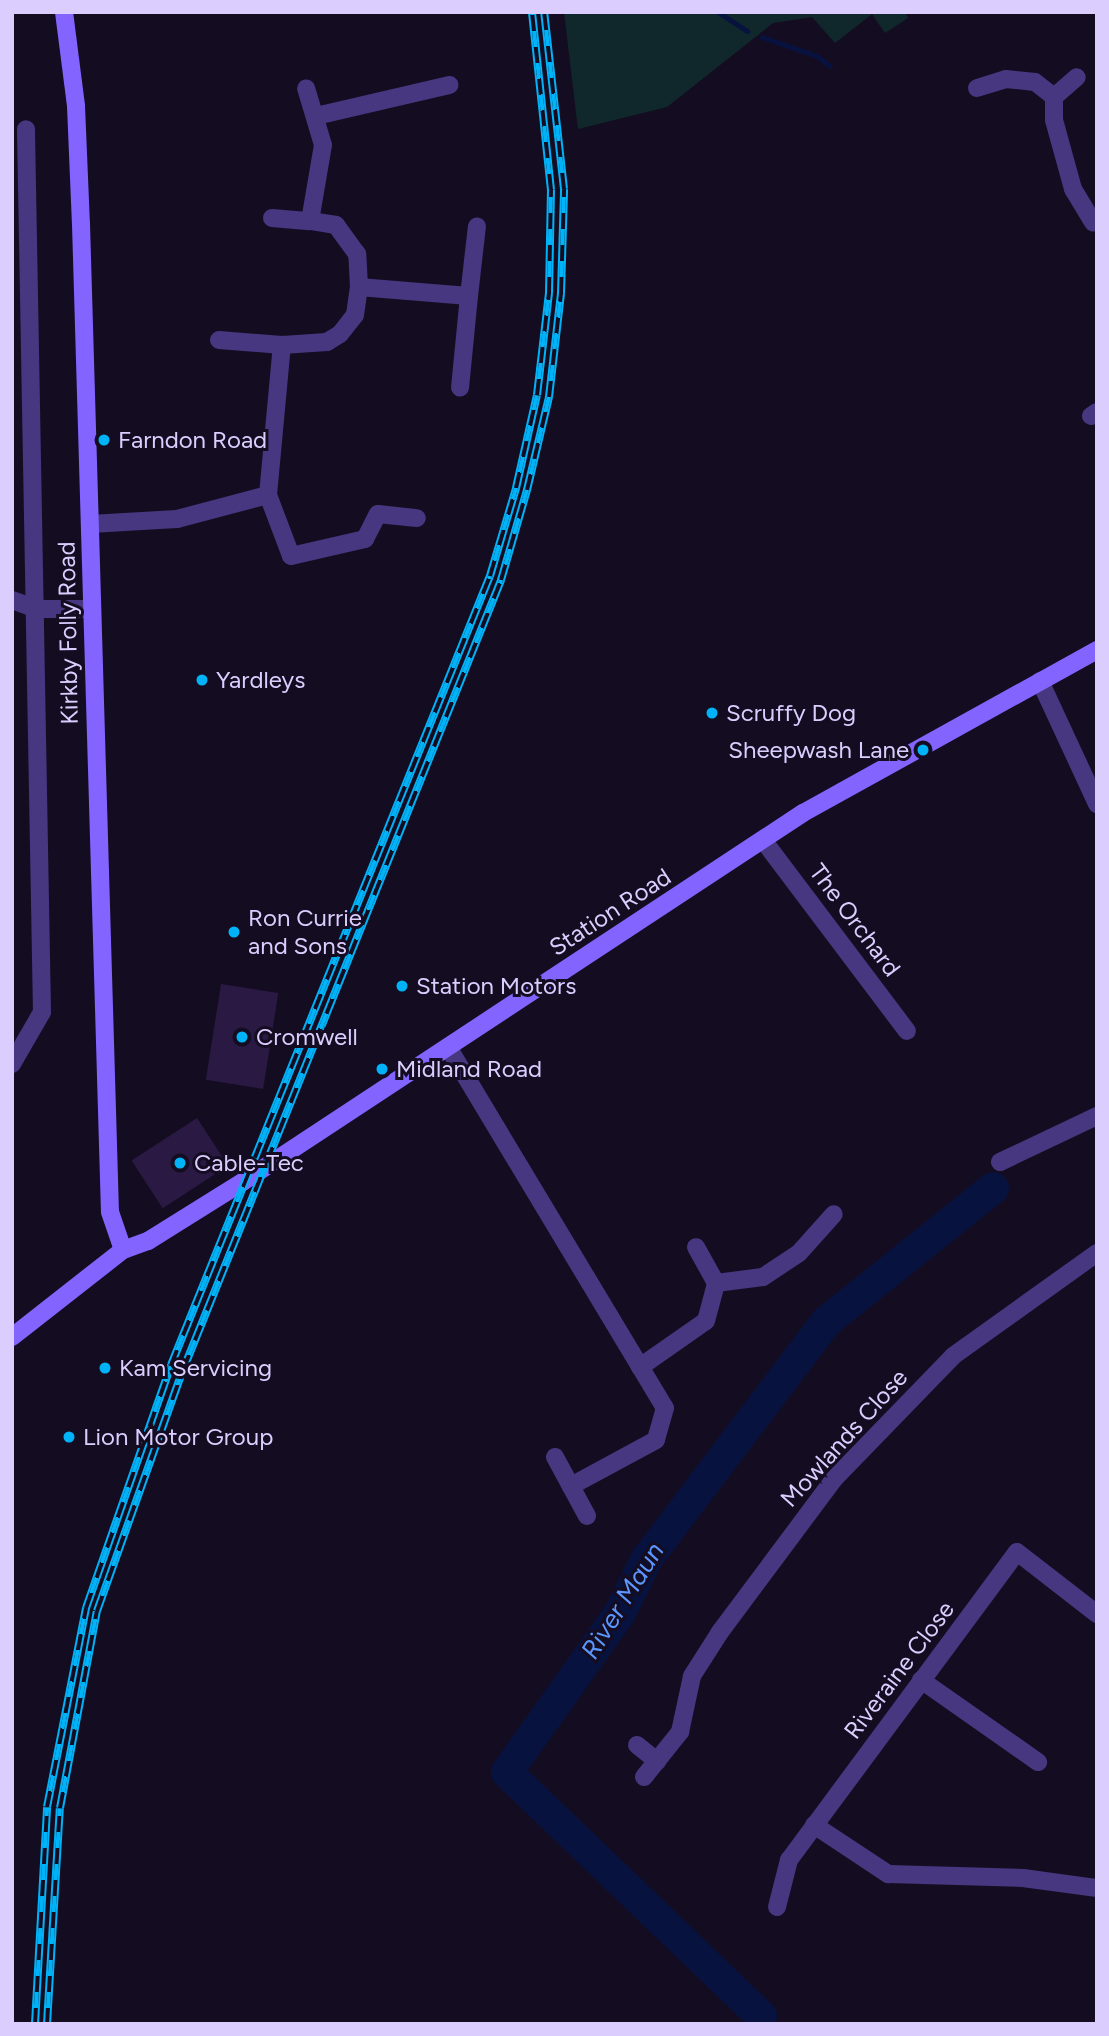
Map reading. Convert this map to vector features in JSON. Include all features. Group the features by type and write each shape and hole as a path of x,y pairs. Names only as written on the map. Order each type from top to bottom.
{"main road":[{"name":"Kirkby Folly Road","path":"64,12 76,106 110,1212 123,1250"},
{"name":"Station Road","path":"12,1337 123,1250 180,1221 763,839 1097,650"}],"street":[{"path":"1077,77 1054,97 1054,120 1073,188 1090,224"},
{"path":"976,88 1016,80 1035,82 1054,97"},
{"path":"316,116 449,85"},
{"path":"306,88 323,145 310,221"},
{"name":"Kirkby Folly Road","path":"12,1064 42,1012 37,609 26,129"},
{"path":"219,340 282,345 327,342 340,334 355,315 359,288 357,254 335,225 272,218"},
{"path":"460,388 477,226"},
{"path":"359,288 469,296"},
{"path":"282,345 268,495 290,556 365,539 378,514 417,518"},
{"path":"90,523 177,519 268,495"},
{"path":"12,600 37,609 92,609"},
{"path":"1041,681 1097,804"},
{"name":"The Orchard","path":"763,839 907,1031"},
{"path":"448,1047 665,1408 656,1440 571,1486"},
{"path":"1000,1162 1097,1116"},
{"path":"716,1283 763,1277 799,1254 834,1214"},
{"path":"640,1367 706,1321 716,1283 696,1247"},
{"name":"Mowlands Close","path":"644,1777 680,1732 692,1676 738,1603 834,1479 953,1356 1097,1253"},
{"path":"555,1457 587,1516"},
{"name":"Riveraine Close","path":"777,1907 789,1860 1017,1552 1097,1614"},
{"path":"921,1680 1038,1762"},
{"path":"637,1745 657,1761"},
{"path":"814,1825 888,1874 1023,1878 1097,1888"}],"green space":[{"path":"564,12 905,12 908,18 885,33 872,14 835,43 812,17 773,23 667,107 578,129"}],"building":[{"name":"Cromwell","path":"221,984 278,993 263,1089 206,1080"},
{"name":"Cable-Tec","path":"197,1118 228,1166 163,1208 132,1160"}],"waterway":[{"name":"River Maun","path":"718,12 747,31"},
{"name":"River Maun","path":"762,37 817,56 830,66"},
{"name":"River Maun","path":"761,2016 507,1772 620,1613 646,1560 826,1322 993,1188"}],"railway":[{"path":"35,2024 47,1807 86,1608 171,1365 490,576 516,488 537,395 549,293 551,190 532,12"},
{"path":"47,2024 60,1808 97,1611 183,1370 501,580 527,490 549,397 561,293 564,189 544,12"}],"place":[{"name":"Farndon Road","path":"104,440"},
{"name":"Yardleys","path":"202,680"},
{"name":"Scruffy Dog","path":"712,713"},
{"name":"Sheepwash Lane","path":"923,750"},
{"name":"Ron Currie and Sons","path":"234,932"},
{"name":"Station Motors","path":"402,986"},
{"name":"Cromwell","path":"242,1037"},
{"name":"Midland Road","path":"382,1069"},
{"name":"Cable-Tec","path":"180,1163"},
{"name":"Kam Servicing","path":"105,1368"},
{"name":"Lion Motor Group","path":"69,1437"}]}
